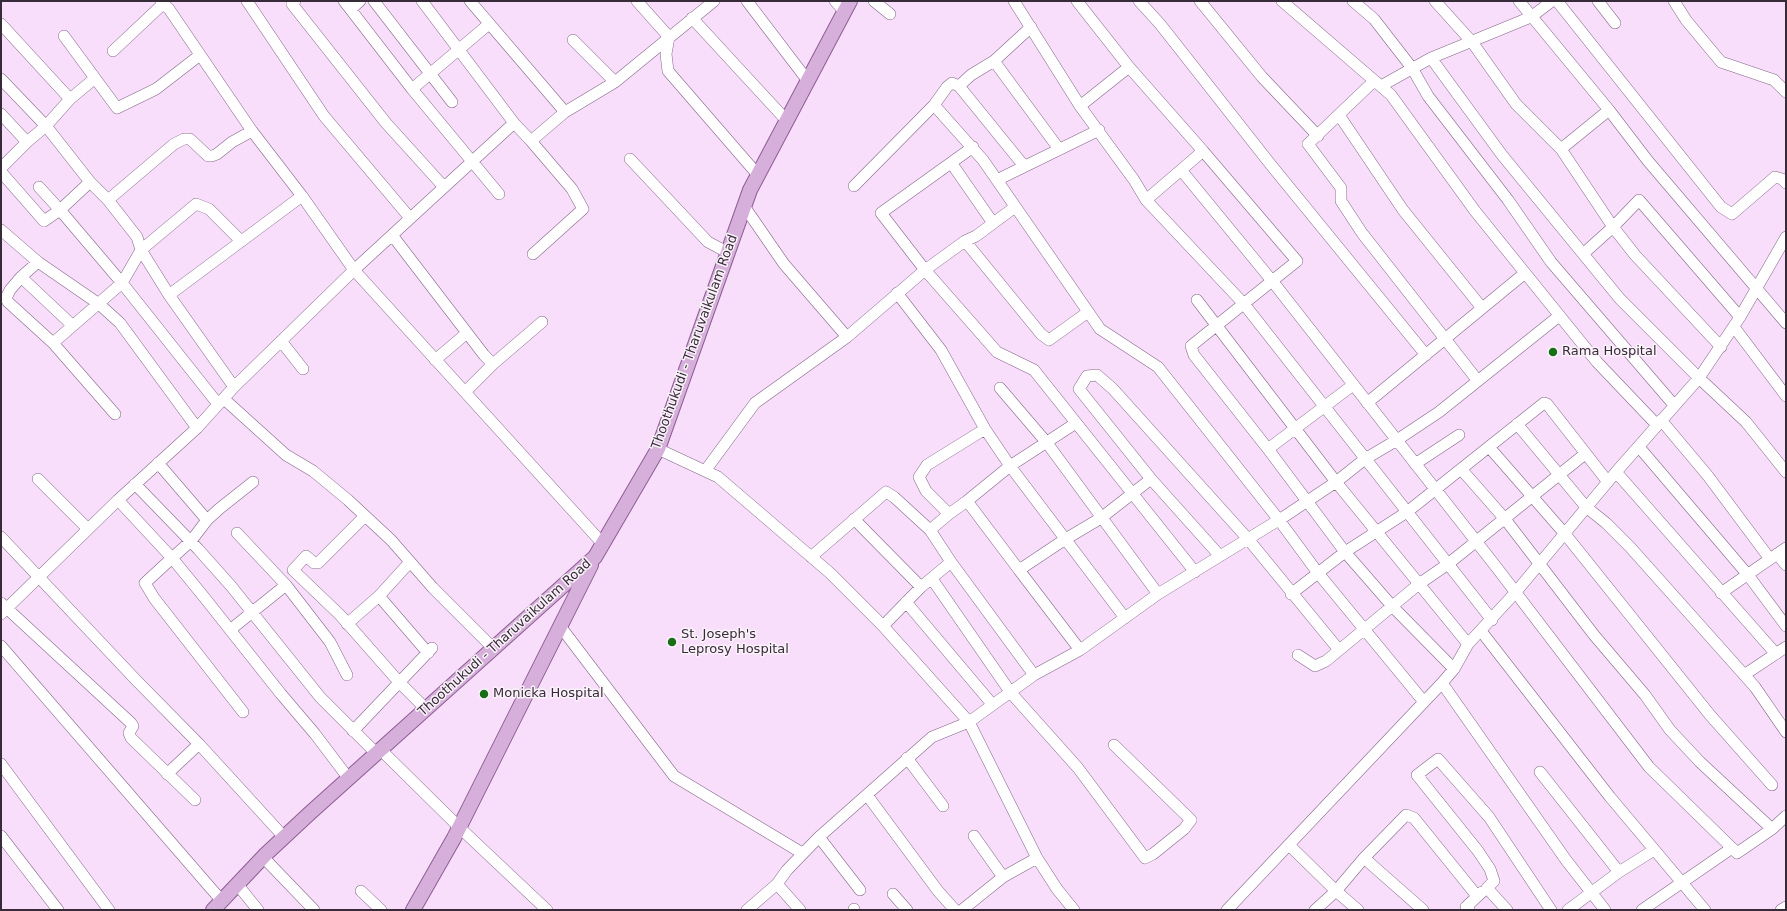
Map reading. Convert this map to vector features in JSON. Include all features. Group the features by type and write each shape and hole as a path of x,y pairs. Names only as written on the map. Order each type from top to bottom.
{"main road":[{"name":"Thoothukudi - Tharuvaikulam Road","path":"217,905 236,884 284,837 595,557 658,449 744,206 758,175 848,6"},
{"path":"416,909 595,557"}],"street":[{"path":"247,1 324,116 410,218"},
{"path":"295,1 292,4 386,123 444,187"},
{"path":"360,1 348,5 412,89 499,194"},
{"path":"374,1 452,102"},
{"path":"422,1 514,123 531,140 572,189 583,209 533,254"},
{"path":"470,1 564,112"},
{"path":"637,1 669,37"},
{"path":"531,140 564,112 615,82 714,1"},
{"path":"747,1 808,81"},
{"path":"835,1 848,6"},
{"path":"874,1 890,14"},
{"path":"1014,1 1080,106 1099,130 1146,200 1244,304 1492,620"},
{"path":"1077,1 1129,67 1297,261 1191,346 1194,355 1308,501 1345,552 1392,606 1454,669"},
{"path":"1139,1 1160,24 1271,165 1426,355"},
{"path":"1200,1 1262,77 1318,136"},
{"path":"1282,1 1390,94 1475,211 1597,362 1659,423 1778,553 1786,565"},
{"path":"1353,1 1374,19 1412,68 1428,96 1508,200 1551,262 1674,405"},
{"path":"1435,1 1472,42 1516,104 1561,149 1613,227 1635,255 1721,347"},
{"path":"1518,1 1609,110 1648,161 1786,323"},
{"path":"1478,381 1362,233 1341,201 1341,188 1308,144 1377,83 1412,68 1430,58 1531,17 1552,1"},
{"path":"1557,1 1721,207 1732,214 1775,177 1782,179 1786,183"},
{"path":"1598,1 1615,23"},
{"path":"1674,1 1686,20 1721,62 1774,80 1786,92"},
{"path":"113,51 162,2 252,131 302,196 354,270 603,544"},
{"path":"692,18 787,120"},
{"path":"1,24 70,99"},
{"path":"412,89 489,24"},
{"path":"959,86 971,75 994,61 1031,27"},
{"path":"64,36 116,108 156,90 200,55"},
{"path":"669,37 666,54 668,71 758,175"},
{"path":"573,40 615,82"},
{"path":"1430,58 1502,155 1620,299 1699,378 1746,422 1786,472"},
{"path":"994,61 1059,149"},
{"path":"1080,106 1129,67"},
{"path":"1,79 46,126 90,182 108,200 137,237 141,250 169,295 234,387"},
{"path":"1,168 27,142 46,126 70,99 94,79"},
{"path":"854,186 934,105 947,87 952,83 959,86 1024,166"},
{"path":"934,105 973,147 1100,329 1158,367 1279,520 1318,573 1424,702"},
{"path":"1561,149 1609,110"},
{"path":"1,114 27,142"},
{"path":"1339,115 1403,210 1482,308"},
{"path":"195,800 131,738 130,733 133,726 131,723 67,662 3,609 158,462 197,428 234,387 354,270 514,123"},
{"path":"998,182 1002,177 1099,130"},
{"path":"108,200 174,144 184,139 190,140 208,156 212,156 217,154 232,142 252,131"},
{"path":"973,147 952,164 881,212 925,270 997,352 1034,370 1195,572"},
{"path":"1146,200 1203,152"},
{"path":"630,159 708,242 727,252"},
{"path":"952,164 993,223"},
{"path":"1181,170 1397,440 1649,767 1737,853 1772,829 1786,816"},
{"path":"1,172 44,221 60,210 90,182"},
{"path":"40,187 221,401 286,455 312,472 348,500 391,540 410,562 493,648"},
{"path":"169,295 302,196"},
{"path":"1583,254 1613,227 1639,200 1740,317"},
{"path":"52,343 122,283 141,250 196,204 209,209 242,241"},
{"path":"744,206 784,264 847,337"},
{"path":"705,471 756,403 847,337 925,270 964,241 976,236 1015,207"},
{"path":"1,230 38,262 99,304 120,323 197,428"},
{"path":"392,235 467,333 493,364"},
{"path":"1227,910 1442,683 1454,669 1468,644 1492,620 1616,472 1699,378 1734,327 1786,237"},
{"path":"964,241 1041,334 1049,340 1088,312"},
{"path":"38,262 21,277 10,290 6,298 8,302 52,343 115,414"},
{"path":"1367,403 1525,273"},
{"path":"21,277 72,325"},
{"path":"897,293 941,350 985,429 1010,466 1124,618"},
{"path":"1197,300 1336,482 1468,644"},
{"path":"748,910 777,884 802,853 819,837 932,737 969,722 1034,675 1080,650 1158,594 1308,501 1336,482 1365,459 1439,412 1559,316"},
{"path":"465,392 493,364 542,322"},
{"path":"1734,327 1786,396"},
{"path":"435,360 467,333"},
{"path":"281,341 302,369"},
{"path":"1220,556 1151,479 1079,389 1087,376 1097,375 1113,389 1248,539 1291,594 1339,650"},
{"path":"1268,449 1353,385"},
{"path":"1000,388 1047,443 1158,594"},
{"path":"1291,594 1345,552 1407,512 1539,405 1544,403 1548,404 1608,482"},
{"path":"930,530 1010,466 1076,423"},
{"path":"1517,424 1586,508 1606,523 1630,547 1755,687 1786,732"},
{"path":"949,514 926,491 919,477 927,465 985,429"},
{"path":"1415,464 1459,435"},
{"path":"1489,447 1565,534 1710,715 1772,785"},
{"path":"1639,447 1748,575 1786,626"},
{"path":"658,449 718,477 830,573 883,626 969,722 1037,858 1057,889 1074,910"},
{"path":"1298,655 1315,666 1326,661 1419,584 1448,564 1532,497 1558,474 1585,454"},
{"path":"158,462 206,520"},
{"path":"1461,469 1505,519 1594,635 1645,695 1670,730 1700,762 1772,829"},
{"path":"1616,472 1776,654"},
{"path":"38,479 88,529"},
{"path":"1019,570 1064,540 1101,518 1133,495 1151,479"},
{"path":"243,712 154,598 145,583 191,541 206,520 253,482"},
{"path":"136,484 191,541 253,612 320,697 352,731 379,752 547,910"},
{"path":"811,557 886,492 894,497 930,530 951,562 1034,675"},
{"path":"118,500 172,558 349,779"},
{"path":"967,501 1080,650"},
{"path":"365,516 318,563 314,563 306,556 293,570 324,599 371,649 399,682 426,709"},
{"path":"854,519 920,586"},
{"path":"237,533 286,585 330,642 347,675"},
{"path":"1,537 136,680 199,744 284,837"},
{"path":"1721,593 1778,553"},
{"path":"347,624 379,596 410,562"},
{"path":"883,626 920,586 932,579 951,562"},
{"path":"932,579 1011,693 1078,768 1145,858 1153,854 1184,829 1191,820 1114,745"},
{"path":"230,630 286,585"},
{"path":"352,731 430,651 379,596"},
{"path":"906,602 992,704"},
{"path":"560,626 674,776 802,853"},
{"path":"1481,631 1565,741 1705,910"},
{"path":"1,646 217,905"},
{"path":"1744,675 1786,647"},
{"path":"1442,683 1566,860 1605,910"},
{"path":"167,774 199,744"},
{"path":"907,758 943,806"},
{"path":"1469,910 1466,907 1494,881 1490,869 1478,851 1418,775 1438,759 1489,817 1551,910"},
{"path":"1,764 109,910"},
{"path":"1540,772 1619,872"},
{"path":"867,795 938,891 955,910"},
{"path":"1315,910 1336,891 1364,858 1406,815 1414,818 1477,896"},
{"path":"1,836 58,910"},
{"path":"974,836 1002,877"},
{"path":"819,837 860,890"},
{"path":"1289,845 1336,891 1358,910"},
{"path":"1642,910 1732,848"},
{"path":"1568,910 1619,872 1654,850"},
{"path":"263,857 314,910"},
{"path":"962,910 1002,877 1037,858"},
{"path":"1364,858 1423,910"},
{"path":"236,884 258,910"},
{"path":"777,884 800,910"},
{"path":"1487,888 1507,910"},
{"path":"361,891 381,910"},
{"path":"893,894 907,910"},
{"path":"1781,910 1786,907"}],"place":[{"name":"Rama Hospital","path":"1553,352"},
{"name":"St. Joseph's Leprosy Hospital","path":"672,642"},
{"name":"Monicka Hospital","path":"484,694"}]}
